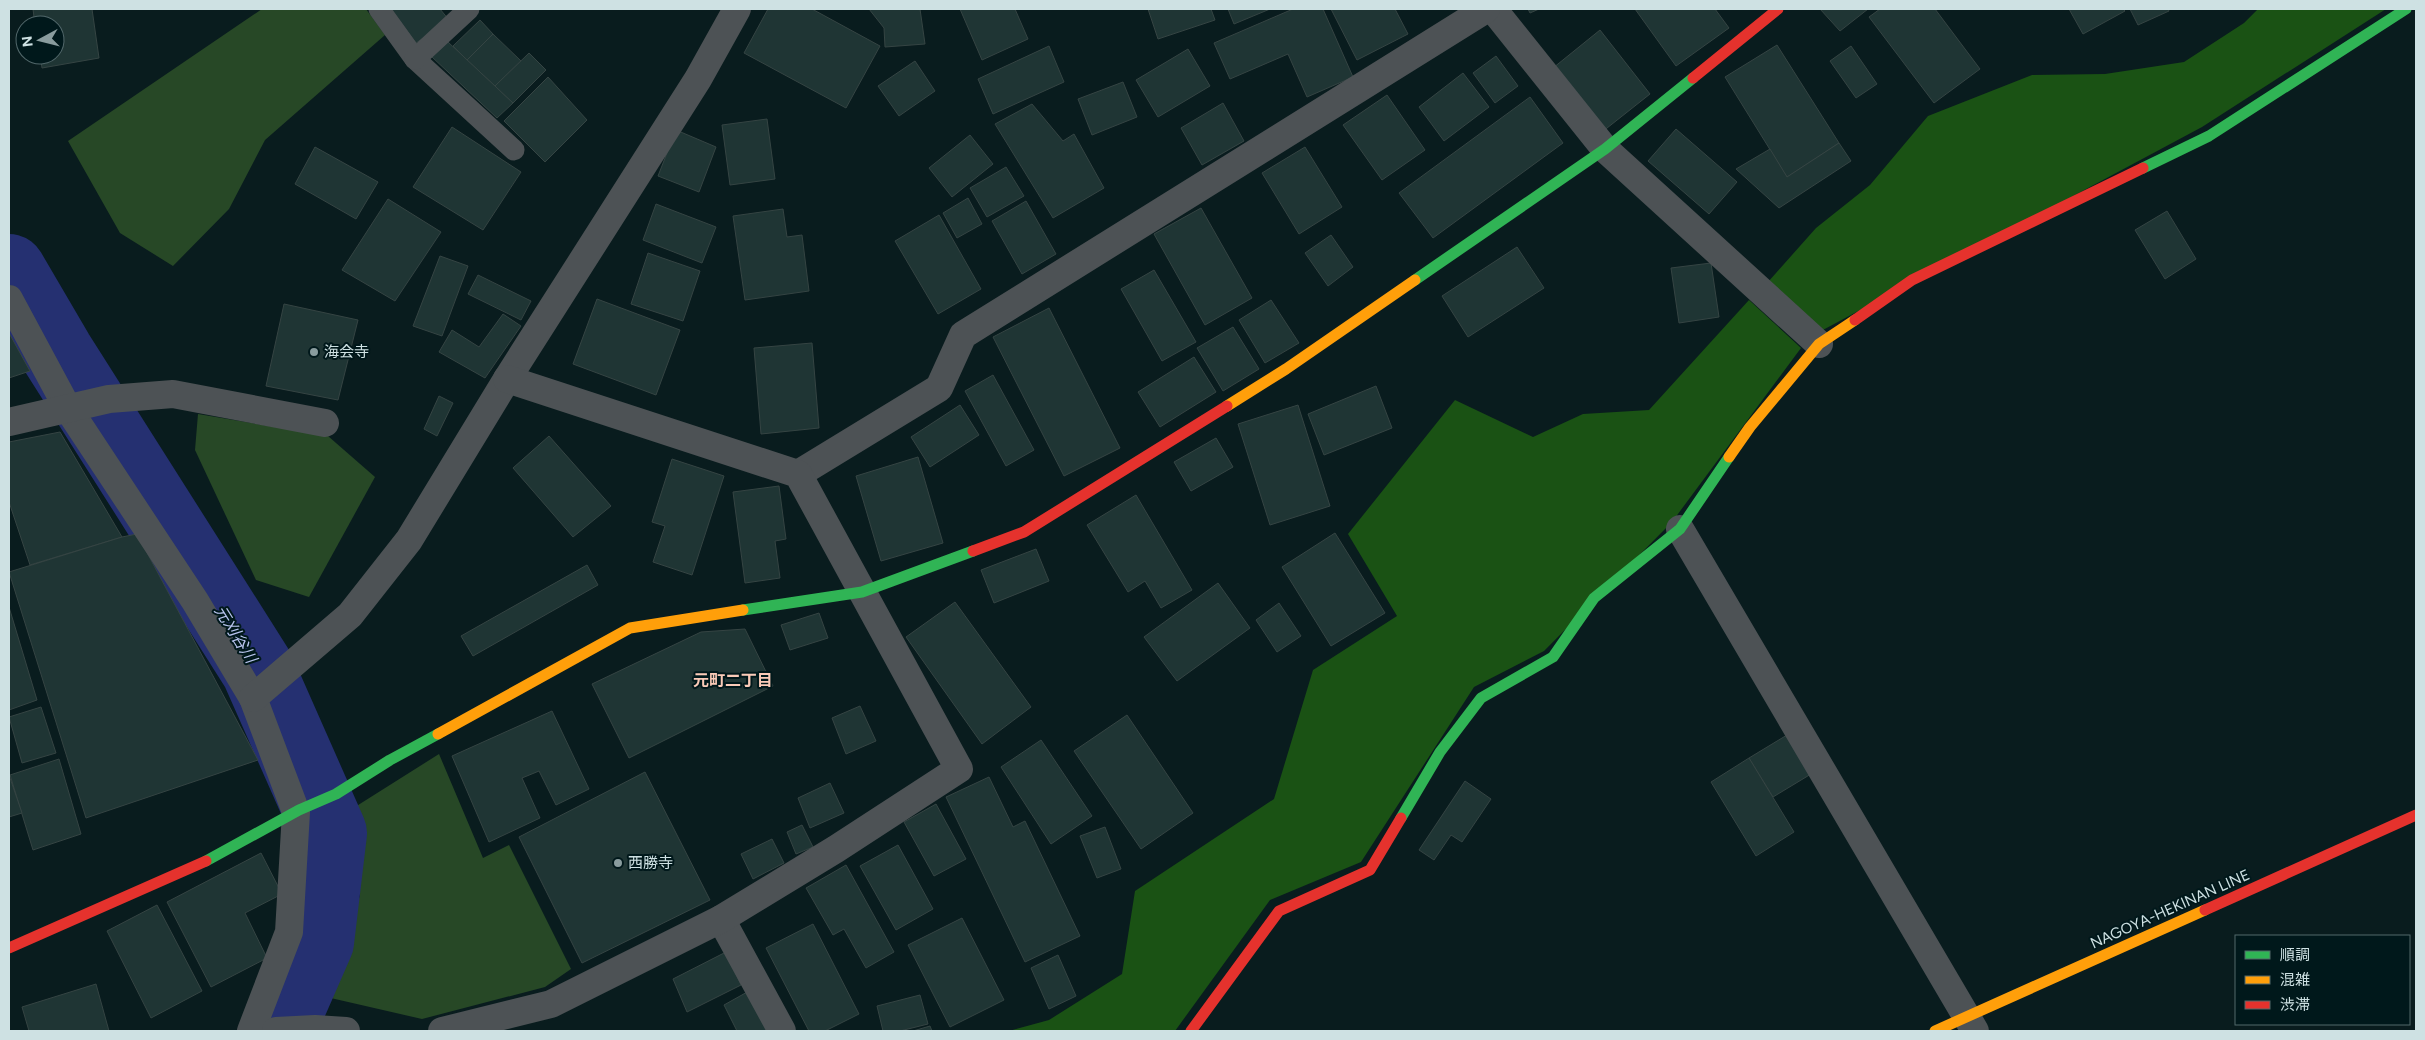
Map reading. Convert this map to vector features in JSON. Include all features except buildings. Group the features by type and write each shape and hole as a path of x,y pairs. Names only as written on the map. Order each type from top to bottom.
{"street":[{"path":"254,697 350,615 409,540 507,379 698,79 737,9"},
{"path":"798,474 939,388 963,335 1486,9"},
{"path":"1493,9 1606,149 1820,344"},
{"path":"9,948 193,868 298,811 336,794 390,760 630,628 862,592 1024,532 1286,369 1606,149 1778,9"},
{"path":"1191,1031 1280,911 1370,870 1440,752 1481,698 1553,657 1594,598 1644,560 1680,529 1750,427 1820,344 1912,280 2208,136 2406,9"},
{"path":"9,299 69,407 195,601 254,697 298,811 289,932 251,1031"},
{"path":"442,1031 552,1004 721,920 836,849 959,769 798,474 507,379"},
{"path":"9,422 109,399 172,394 325,423"},
{"path":"1680,529 1972,1024"},
{"name":"NAGOYA-HEKINAN LINE","path":"1935,1031 1972,1024 2416,815"},
{"path":"721,920 782,1031"},
{"path":"276,1031 315,1029 346,1031"}],"lane":[{"path":"378,9 415,59 514,150"},
{"path":"415,59 469,9"}],"green space":[{"path":"262,9 366,9 385,35 265,140 229,209 173,266 120,233 68,141"},
{"path":"2258,9 2386,9 2202,127 1821,331 1768,282 1816,228 1870,185 1928,116 2032,75 2105,74 2184,62 2244,23"},
{"path":"1749,300 1801,348 1672,522 1544,651 1474,687 1361,862 1270,900 1175,1031 1009,1031 1049,1020 1122,974 1135,891 1274,799 1313,670 1397,616 1348,534 1455,400 1533,437 1583,414 1649,410"},
{"path":"198,414 328,436 375,477 309,597 256,580 195,450"},
{"path":"439,754 483,858 509,845 571,969 545,987 422,1019 322,996 360,896 355,807"}],"waterway":[{"name":"元刈谷川","path":"9,271 57,353 258,670 330,833 317,942 278,1031"}],"traffic: fast":[{"path":"2143,168 2209,136 2406,9"},
{"path":"1415,280 1605,149 1693,78"},
{"path":"1401,818 1440,752 1481,698 1553,657 1594,598 1680,529 1729,457"},
{"path":"743,610 862,592 973,551"},
{"path":"206,861 299,810 336,794 390,760 438,734"}],"traffic: slow":[{"path":"1227,406 1286,369 1415,280"},
{"path":"1729,457 1750,427 1819,344 1855,320"},
{"path":"438,734 630,628 743,610"},
{"path":"1935,1031 2205,910"}],"traffic: jam":[{"path":"1693,78 1778,9"},
{"path":"1855,320 1912,280 2143,168"},
{"path":"973,551 1024,532 1227,406"},
{"path":"2205,910 2416,815"},
{"path":"1191,1031 1279,911 1370,870 1401,818"},
{"path":"9,948 206,861"}],"place":[{"name":"海会寺","path":"314,352"},
{"name":"西勝寺","path":"618,863"}],"district":[{"name":"元町二丁目","path":"733,680"}]}
